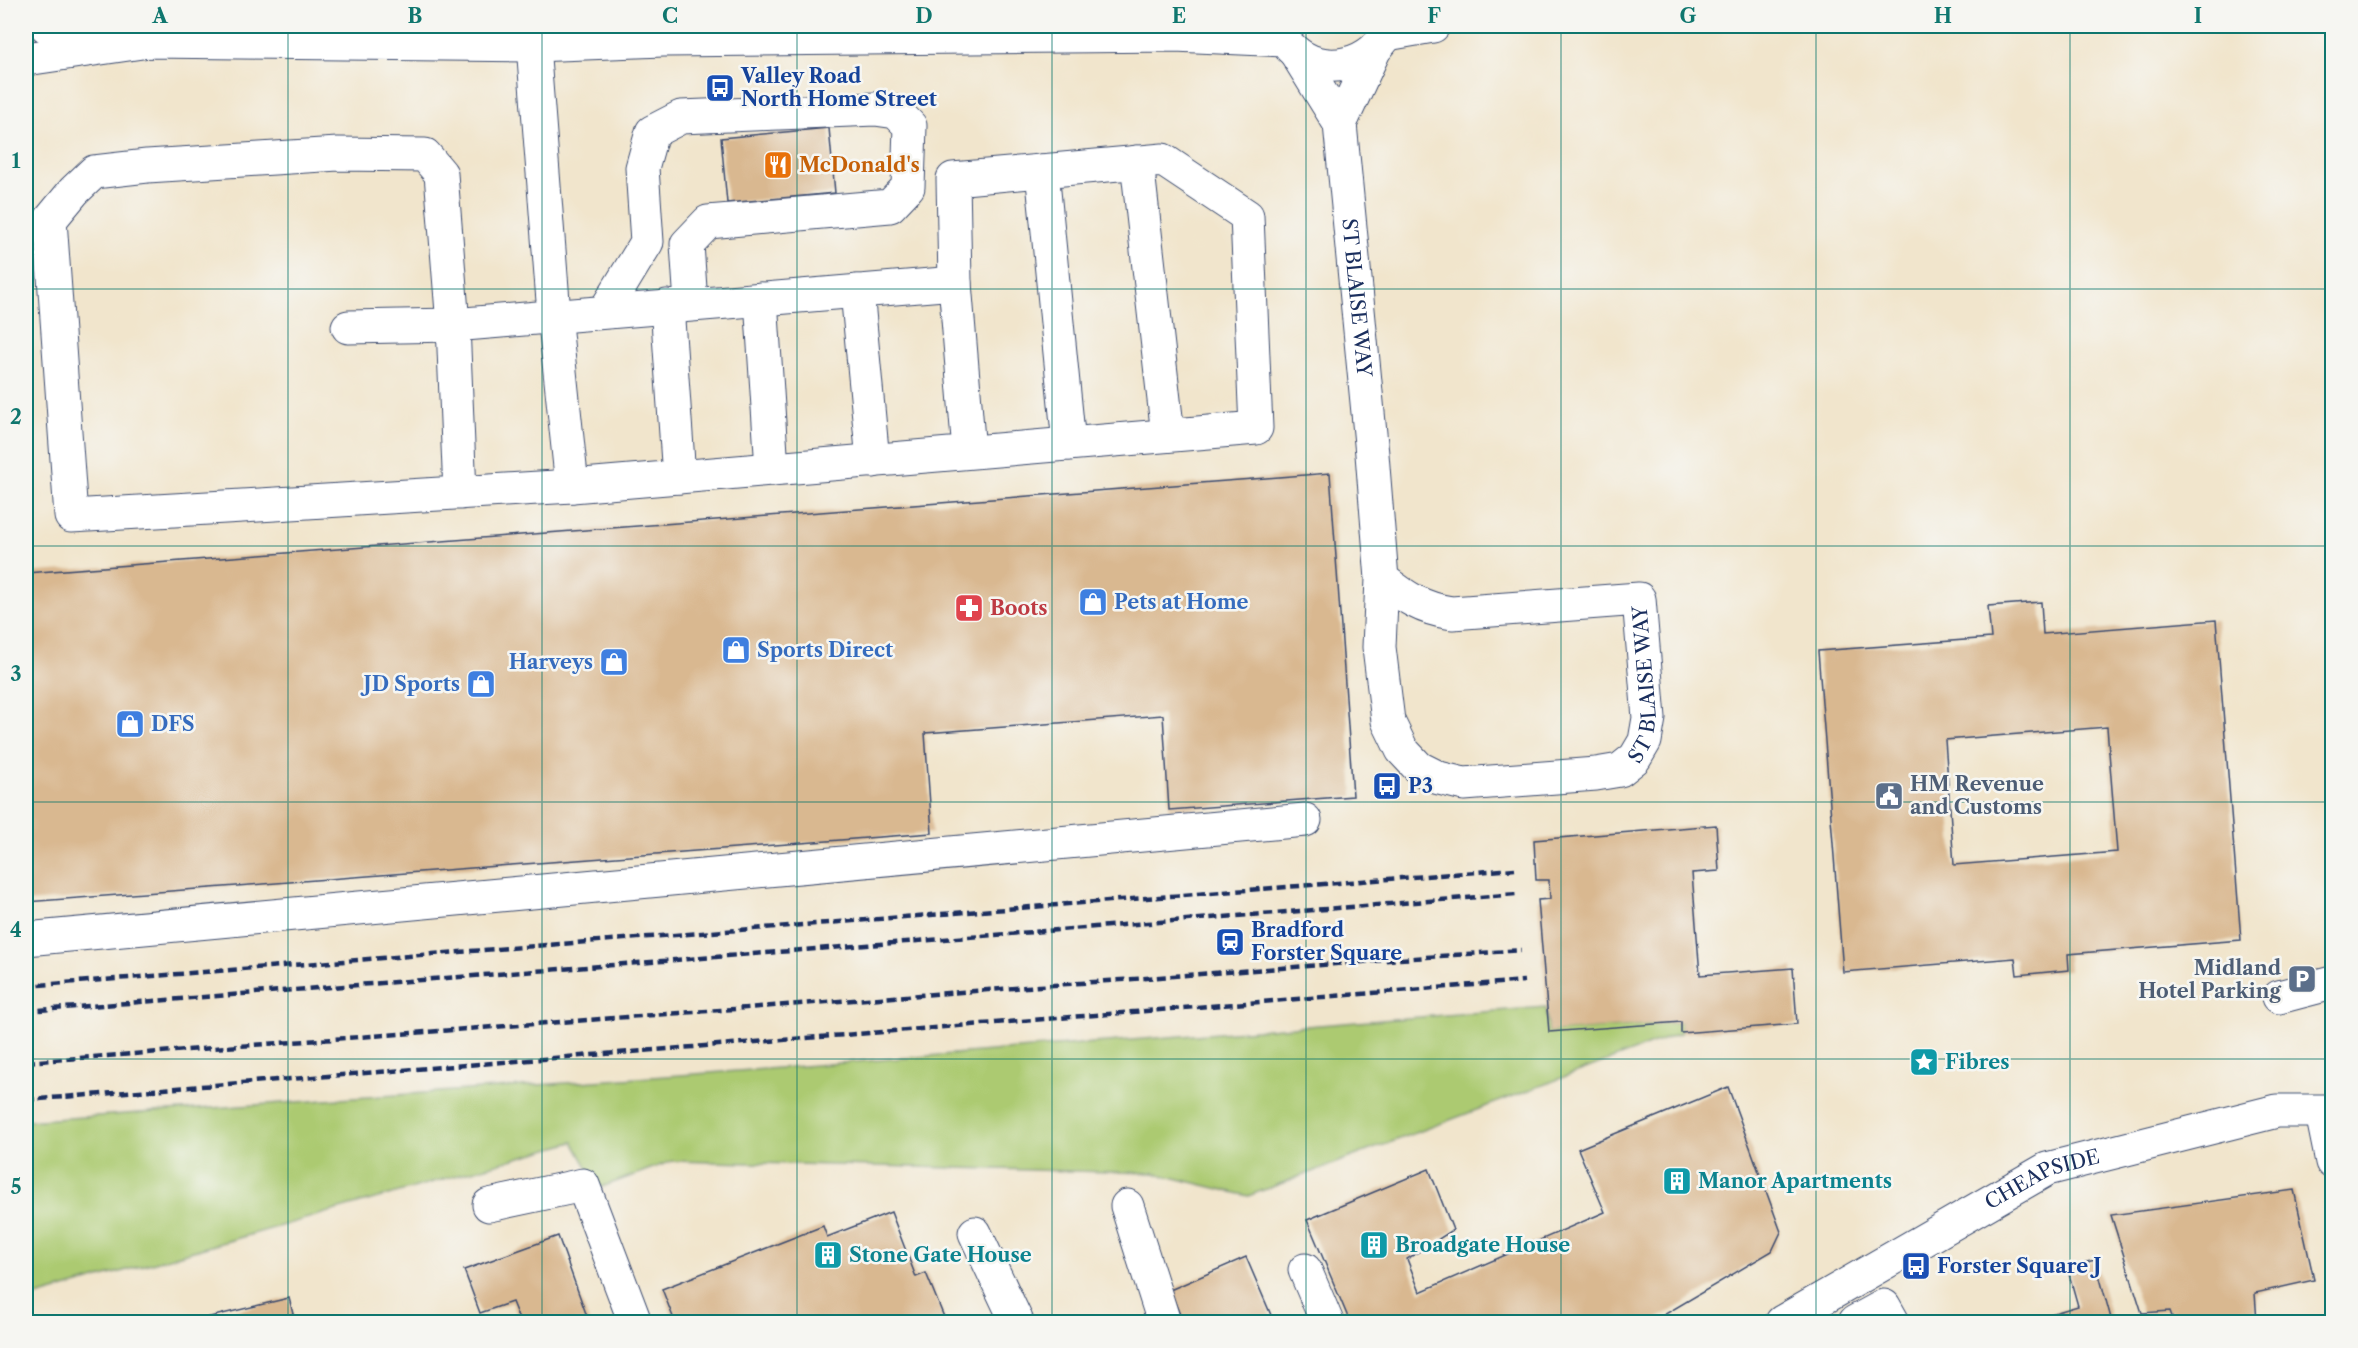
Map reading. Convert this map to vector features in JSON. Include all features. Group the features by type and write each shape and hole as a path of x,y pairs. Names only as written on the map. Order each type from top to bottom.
{"street":[{"path":"46,26 164,36 533,45 663,33 1185,30 1285,39 1315,63 1335,66 1356,62 1384,37 1434,26"},
{"path":"115,26 164,36"},
{"path":"26,59 164,36"},
{"path":"1340,124 1384,37"},
{"name":"ST BLAISE WAY","path":"1285,39 1340,124 1366,374 1382,579 1379,647 1388,721 1402,750 1419,768 1438,778 1464,784 1596,774 1620,770 1635,758 1645,741 1648,718 1639,598 1452,613 1430,610 1382,579"},
{"path":"533,45 554,315 572,486"},
{"path":"605,311 647,242 642,168 652,132 681,117 875,109 896,112 910,126 908,188 890,206 708,222 687,244 679,305 678,477"},
{"path":"460,493 453,325 441,174 425,155 338,154 147,166 94,172 74,191 50,220 71,516 460,493 572,486 1256,428 1247,216 1163,160 952,178 955,283 969,452"},
{"path":"1137,162 1168,435"},
{"path":"1042,171 1069,444"},
{"path":"348,327 453,325 955,283"},
{"path":"857,291 873,461"},
{"path":"761,299 772,469"},
{"path":"26,939 1305,820"},
{"path":"2279,997 2332,983"},
{"name":"CHEAPSIDE","path":"1782,1323 2047,1169 2277,1111 2327,1112"},
{"path":"2327,1112 2332,1161"},
{"path":"489,1205 583,1185 635,1323"},
{"path":"1127,1206 1164,1323"},
{"path":"975,1233 1017,1323"},
{"path":"1305,1270 1327,1323"},
{"path":"1855,1323 1884,1306 1893,1323"}],"green space":[{"path":"1546,1007 1549,1032 1681,1022 1681,1033 1248,1196 1154,1173 672,1161 599,1188 573,1142 26,1299 26,1121 766,1069"}],"building":[{"name":"McDonald's","path":"829,128 835,193 727,203 721,138"},
{"path":"1330,473 1353,796 1169,810 1163,715 925,733 932,833 26,902 26,573"},
{"name":"HM Revenue and Customs","path":"2041,602 2043,634 2216,620 2241,940 2068,954 2069,970 2017,975 2015,958 1843,972 1818,651 1991,638 1988,606","holes":["2107,727 2117,852 1954,865 1945,740"]},
{"path":"1716,825 1719,871 1692,873 1700,975 1793,968 1797,1024 1681,1033 1681,1022 1549,1032 1538,900 1550,899 1549,880 1536,880 1534,840"},
{"path":"1728,1087 1781,1232 1772,1251 1652,1322 1350,1322 1307,1220 1429,1169 1453,1230 1407,1259 1420,1292 1605,1212 1578,1149"},
{"path":"2294,1190 2314,1280 2255,1293 2257,1322 2174,1322 2170,1311 2142,1313 2111,1215"},
{"name":"Stone Gate House","path":"891,1212 916,1277 926,1273 946,1322 675,1322 662,1289 823,1226 827,1237"},
{"path":"558,1236 589,1322 520,1322 512,1302 480,1313 464,1270"},
{"path":"1246,1257 1274,1322 1183,1322 1170,1290"},
{"path":"2095,1260 2112,1322 2023,1322 2078,1306 2067,1267"},
{"path":"289,1298 295,1322 189,1322"}],"railway":[{"path":"26,986 1515,869"},
{"path":"26,1011 1517,894"},
{"path":"26,1062 1521,950"},
{"path":"26,1100 1524,981"}],"place":[{"name":"Valley Road North Home Street","path":"720,88"},
{"name":"McDonald's","path":"778,165"},
{"name":"Pets at Home","path":"1093,602"},
{"name":"Boots","path":"969,608"},
{"name":"Sports Direct","path":"736,650"},
{"name":"Harveys","path":"614,662"},
{"name":"JD Sports","path":"481,684"},
{"name":"DFS","path":"130,724"},
{"name":"P3","path":"1387,786"},
{"name":"HM Revenue and Customs","path":"1889,796"},
{"name":"Bradford Forster Square","path":"1230,942"},
{"name":"Midland Hotel Parking","path":"2302,979"},
{"name":"Fibres","path":"1924,1062"},
{"name":"Manor Apartments","path":"1677,1181"},
{"name":"Broadgate House","path":"1374,1245"},
{"name":"Stone Gate House","path":"828,1255"},
{"name":"Forster Square J","path":"1916,1266"}]}
